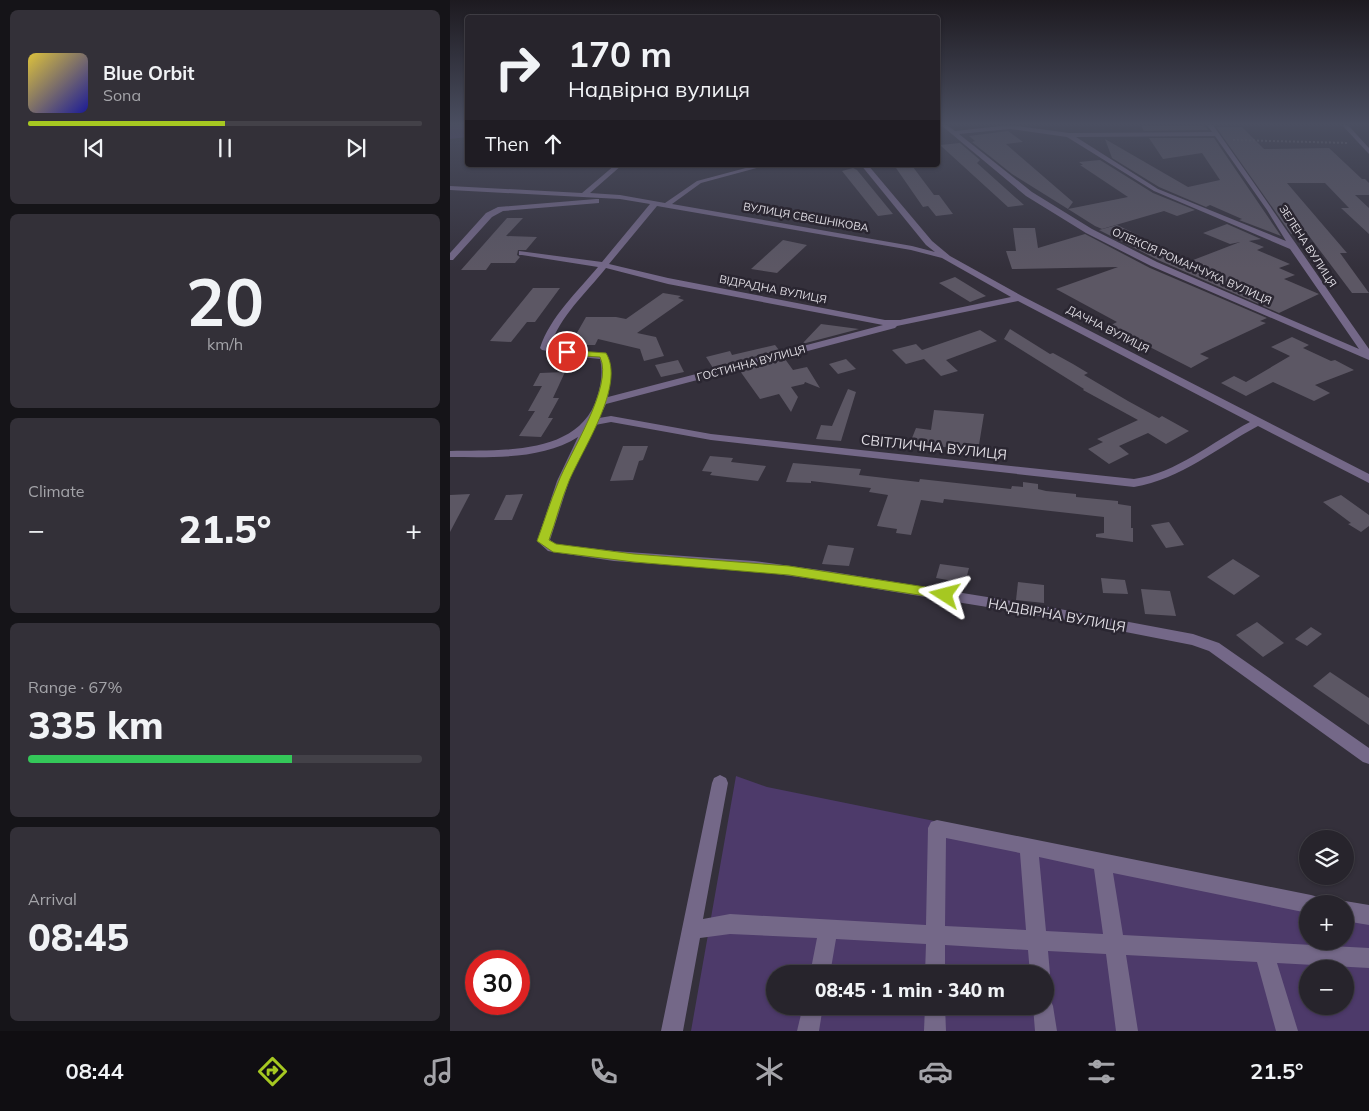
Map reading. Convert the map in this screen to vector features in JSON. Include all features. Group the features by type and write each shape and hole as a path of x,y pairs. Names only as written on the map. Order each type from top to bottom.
{"street":[{"path":"585,194 609,173"},
{"path":"666,204 698,182 733,173"},
{"name":"ДАЧНА ВУЛИЦЯ","path":"871,173 929,243 947,258 1019,298 1369,479"},
{"name":"ОЛЕКСІЯ РОМАНЧУКА ВУЛИЦЯ","path":"1003,173 1057,213 1154,264 1369,356"},
{"path":"1129,173 1156,190 1293,247"},
{"name":"ЗЕЛЕНА ВУЛИЦЯ","path":"1244,173 1369,356"},
{"name":"ВУЛИЦЯ СВЄШНІКОВА","path":"450,188 620,197 912,248 947,258"},
{"path":"450,258 489,214 501,209 606,201 620,197"},
{"path":"450,454 497,453 546,447 579,431 591,422 602,402 607,368 607,362 603,354 556,351 545,348 548,338 560,319 655,203"},
{"name":"ВІДРАДНА ВУЛИЦЯ","path":"522,253 603,265 668,281 885,323 900,323 1019,298"},
{"name":"ГОСТИННА ВУЛИЦЯ","path":"602,402 900,323"},
{"name":"СВІТЛИЧНА ВУЛИЦЯ","path":"591,422 611,419 711,437 1134,484 1152,481 1163,476 1259,421"},
{"name":"НАДВІРНА ВУЛИЦЯ","path":"591,422 563,481 543,541 553,548 663,560 754,566 828,576 1048,612 1193,640 1214,648 1332,729 1369,757"},
{"path":"672,1031 720,783"},
{"path":"935,965 937,828 1299,902"},
{"path":"1029,847 1039,965"},
{"path":"1102,862 1127,1031"},
{"path":"1354,913 1369,916"},
{"path":"692,930 730,924 1369,958"},
{"path":"822,965 828,930"},
{"path":"1264,953 1287,1031"},
{"path":"808,1031 811,1015"},
{"path":"934,1031 935,1015"},
{"path":"1044,1015 1046,1031"}],"shaded area":[{"path":"736,776 767,787 1300,895 1299,950 1354,950 1354,906 1369,909 1369,1031 691,1031"}],"building":[{"path":"844,173 860,173 893,214 878,216"},
{"path":"900,173 918,173 934,195 939,195 953,214 936,216 928,206 923,207"},
{"path":"971,173 988,173 1024,205 1008,207"},
{"path":"1040,173 1073,202 1068,209 1012,174"},
{"path":"1092,173 1121,173 1153,193 1195,210 1177,216 1164,211 1102,229 1068,209 1128,197"},
{"path":"1136,173 1164,173 1188,187 1220,180 1215,173 1238,173 1281,236 1239,220 1242,219 1210,205 1206,207 1159,187"},
{"path":"1248,173 1356,173 1362,179 1365,179 1369,183 1369,195 1355,195 1369,208 1369,234 1341,208 1349,208 1325,183 1287,183 1347,253 1340,253 1369,293 1352,293 1306,232 1291,234"},
{"path":"507,218 523,218 506,236 537,237 526,250 518,250 517,255 520,257 515,263 491,263 486,270 461,270"},
{"path":"1227,224 1261,239 1249,241 1264,247 1257,250 1290,264 1279,268 1295,275 1284,279 1319,294 1279,313 1158,260 1099,230 1117,225 1138,235 1133,237 1188,262 1240,242 1230,244 1203,233"},
{"path":"1013,228 1035,228 1038,248 1085,234 1150,268 1267,318 1260,321 1266,323 1200,354 1209,358 1191,368 1136,340 1139,339 1111,325 1117,322 1056,289 1118,267 1012,269 1006,251 1016,251"},
{"path":"783,240 807,245 777,273 751,269"},
{"path":"955,277 986,296 970,302 939,283"},
{"path":"533,288 560,288 535,322 527,322 511,342 490,341"},
{"path":"663,293 681,296 678,298 684,300 637,333 656,337 664,356 644,361 640,349 598,339 595,345 570,345 586,317 626,319"},
{"path":"821,324 859,329 802,344"},
{"path":"1010,329 1050,354 1053,353 1088,373 1084,375 1128,401 1159,418 1162,416 1189,431 1166,444 1148,433 1119,446 1129,454 1109,464 1088,449 1103,442 1097,439 1138,420 1083,390 1004,339"},
{"path":"980,330 997,341 946,360 958,371 941,376 924,359 906,364 892,350 916,344 922,350"},
{"path":"1292,337 1309,345 1303,348 1331,361 1335,360 1354,370 1315,385 1330,393 1314,401 1273,382 1246,396 1221,383 1234,376 1246,382 1290,356 1271,347"},
{"path":"775,345 779,350 713,368 706,357 730,351 732,355"},
{"path":"785,359 793,370 807,367 820,388 805,382 804,384 791,387 798,397 791,412 779,394 760,399 740,371"},
{"path":"846,359 856,369 838,374 829,364"},
{"path":"678,360 684,372 661,377 655,365"},
{"path":"565,372 553,398 559,398 548,418 553,418 541,437 519,436 535,411 528,411 542,386 533,386 540,373"},
{"path":"848,389 856,392 841,441 816,439 821,425 832,426"},
{"path":"934,410 984,414 978,451 910,443 916,428 931,430"},
{"path":"623,446 648,446 643,460 639,461 633,480 610,481"},
{"path":"710,456 733,458 731,462 766,466 758,481 710,475 712,472 702,471"},
{"path":"793,463 861,469 859,475 919,482 920,479 1011,489 1012,486 1023,487 1023,482 1038,484 1038,489 1046,491 1076,494 1076,497 1118,501 1118,504 1131,506 1133,542 1096,537 1096,534 1104,533 1104,517 944,499 943,503 921,500 911,535 896,533 897,529 877,526 888,495 869,492 871,488 811,481 811,483 786,482"},
{"path":"470,494 450,532 450,495"},
{"path":"523,494 512,520 494,520 506,495"},
{"path":"1341,495 1369,515 1369,526 1361,532 1348,524 1351,523 1323,502"},
{"path":"1169,522 1184,545 1166,548 1151,525"},
{"path":"828,545 854,548 849,566 822,564"},
{"path":"1233,559 1260,576 1234,595 1207,577"},
{"path":"940,564 969,568 965,583 936,578"},
{"path":"1101,578 1125,580 1128,594 1103,593"},
{"path":"1018,582 1044,585 1044,603 1016,600"},
{"path":"1141,589 1170,591 1176,616 1145,614"},
{"path":"1257,622 1284,643 1263,657 1236,635"},
{"path":"1311,627 1322,634 1307,646 1295,639"},
{"path":"1330,672 1369,698 1369,725 1313,686"}],"route":[{"path":"567,352 603,354 607,362 607,368 602,402 563,481 543,541 553,548 634,558 789,570 945,595"}]}
